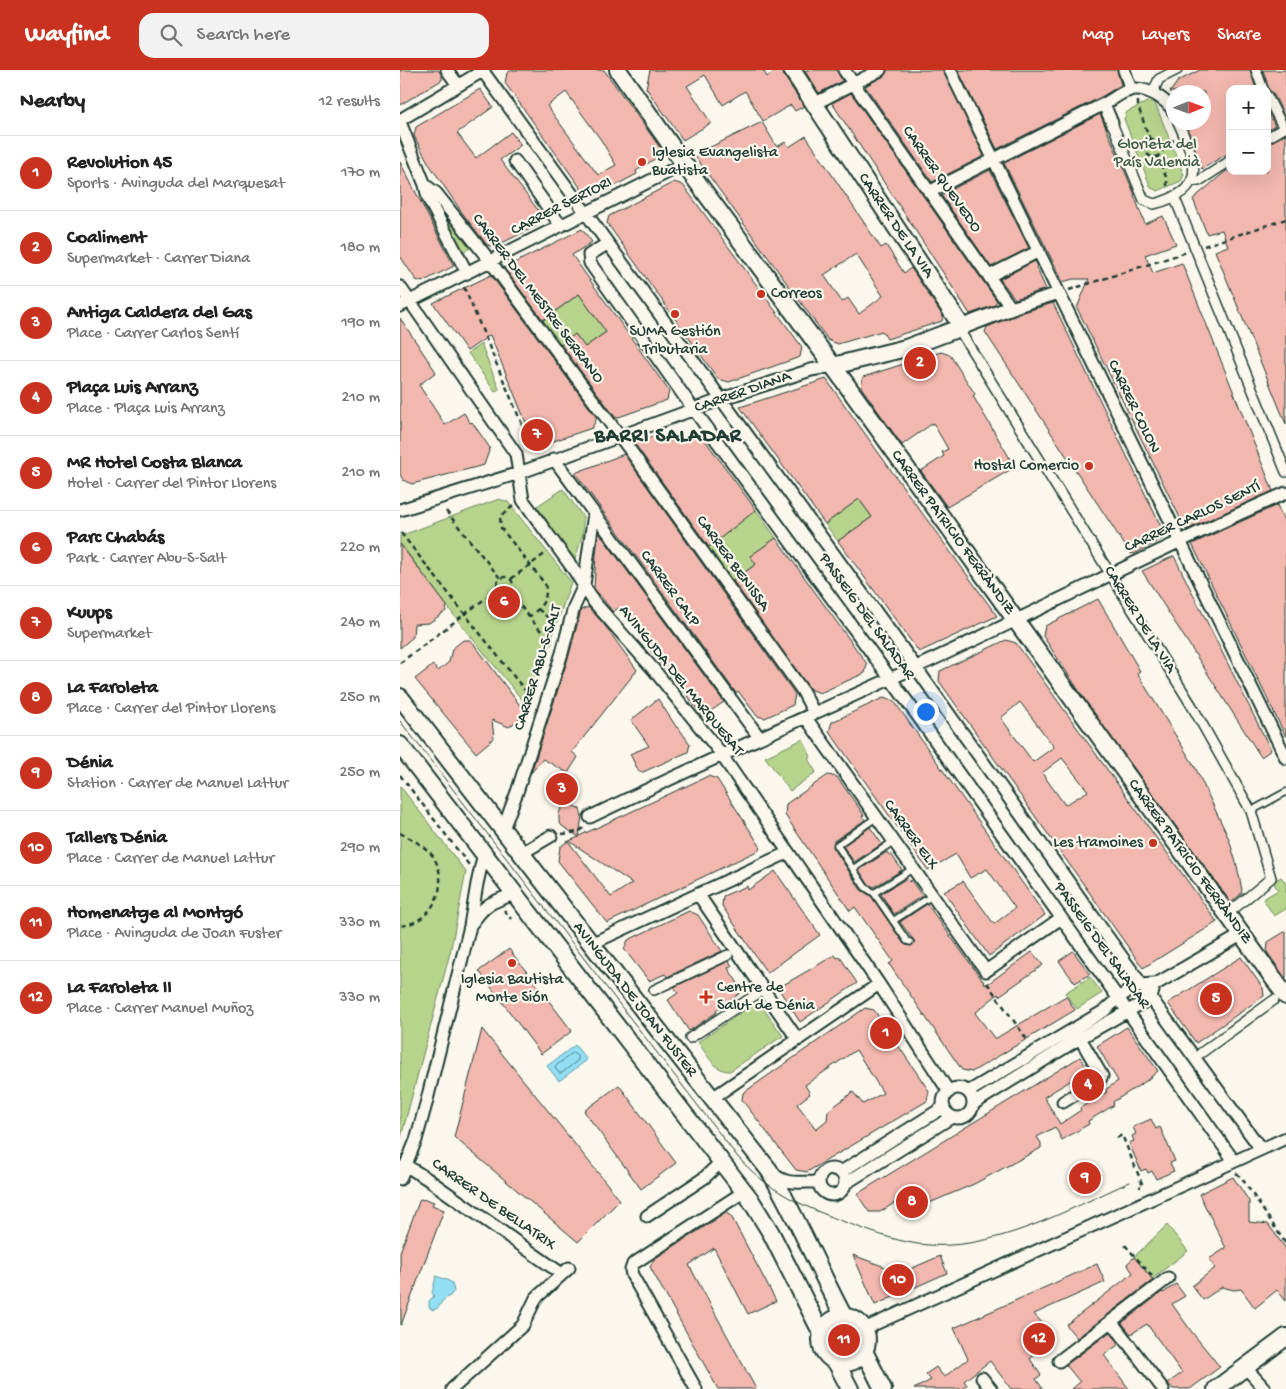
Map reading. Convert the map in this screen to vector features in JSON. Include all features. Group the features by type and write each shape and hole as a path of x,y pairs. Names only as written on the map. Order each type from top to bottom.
{"main road":[{"name":"CARRER PATRICIO FERRÀNDIZ","path":"618,70 1241,934 1280,998"},
{"path":"792,70 814,104"},
{"name":"CARRER DE LA VIA","path":"814,104 960,327"},
{"name":"CARRER DIANA","path":"833,366 906,348 960,327"},
{"name":"AVINGUDA DE JOAN FUSTER","path":"400,697 711,1099 769,1170 786,1197 822,1275 844,1317"},
{"name":"AVINGUDA DE JOAN FUSTER","path":"400,745 744,1192 771,1233 822,1334"},
{"path":"836,1362 847,1363 854,1361 864,1351 867,1342 864,1329 855,1320 844,1317 836,1318 830,1322 822,1334 824,1352 836,1362 850,1389"},
{"path":"1216,1389 1286,1337"},
{"path":"864,1351 883,1389"}],"street":[{"path":"447,70 458,85"},
{"path":"400,121 483,70"},
{"name":"PASSEIG DEL SALADAR","path":"483,70 1261,1149"},
{"name":"CARRER QUEVEDO","path":"844,70 1011,308"},
{"path":"814,104 880,70"},
{"name":"CARRER COLON","path":"950,70 1286,758"},
{"path":"1124,70 1133,90"},
{"path":"1152,94 1159,79 1177,70"},
{"path":"1256,70 1262,85"},
{"path":"929,192 1133,90 1152,94 1166,102"},
{"path":"1271,103 1284,125 1271,135"},
{"path":"1104,104 1144,200 1154,204 1186,190 1193,181 1194,168 1182,130"},
{"name":"CARRER DEL MESTRE SERRANO","path":"400,121 425,185 428,198 463,275"},
{"path":"515,161 561,226"},
{"name":"CARRER SERTORI","path":"405,304 684,164"},
{"path":"1193,181 1200,181 1226,164"},
{"name":"CARRER DEL MESTRE SERRANO","path":"425,185 436,193 490,262 618,437"},
{"path":"1171,198 1196,249 1286,472"},
{"name":"PASSEIG DEL SALADAR","path":"607,244 590,255 590,263 694,410 1129,1011 1234,1167"},
{"path":"989,276 1039,251"},
{"name":"AVINGUDA DEL MARQUESAT","path":"400,287 405,304 516,454 523,500 584,585 594,602 667,686 720,754 878,984 949,1092"},
{"name":"CARRER DIANA","path":"960,327 1059,293"},
{"name":"CARRER DE LA VIA","path":"960,327 1192,706 1251,812 1271,878 1230,912"},
{"name":"CARRER DIANA","path":"400,507 519,472 722,400 811,370 833,366"},
{"name":"CARRER BENISSA","path":"618,437 802,690 810,715"},
{"name":"CARRER CALP","path":"554,459 759,737"},
{"name":"CARRER CARLOS SENTÍ","path":"590,817 720,754 890,679 1286,493"},
{"name":"CARRER ABU-S-SALT","path":"503,829 517,792 562,653 574,607 584,585 594,513"},
{"name":"CARRER ELX","path":"810,715 877,818 933,895 985,975"},
{"path":"522,853 551,836"},
{"path":"591,944 788,852"},
{"path":"400,1179 418,1131 470,926 484,853"},
{"path":"470,926 489,903 514,894"},
{"path":"698,894 798,1040"},
{"path":"985,975 1061,918"},
{"path":"968,1092 1104,1011 1119,998 1141,984 1156,984 1241,934"},
{"path":"654,990 728,955"},
{"path":"711,1099 878,984"},
{"path":"973,1104 1080,1038 1151,998 1156,984"},
{"path":"690,1038 758,994"},
{"path":"1201,1053 1280,998"},
{"path":"1063,1102 1102,1076 1080,1038"},
{"path":"844,1178 952,1116 964,1117 970,1112 973,1104 968,1092 958,1089 949,1092 944,1099 944,1107 952,1116"},
{"path":"844,1178 832,1169 827,1170 820,1177 819,1182 823,1192 832,1196 842,1192 844,1178 944,1107"},
{"path":"864,1329 1234,1167 1261,1149 1286,1138"},
{"path":"647,1216 704,1178 721,1162"},
{"name":"CARRER DE BELLATRIX","path":"405,1165 565,1271 536,1298 522,1325 452,1389"},
{"path":"769,1170 776,1177 788,1182 802,1184 819,1182"},
{"path":"696,1389 632,1275 631,1270 633,1264 744,1192"},
{"path":"1059,1361 1164,1282"},
{"path":"1111,1321 1163,1389"},
{"path":"1245,1368 1265,1389"},
{"path":"982,1378 991,1389"}],"lane":[{"path":"1251,812 1286,792"},
{"path":"877,818 837,845 865,887 874,893 907,941 910,942"},
{"path":"852,869 894,841"},
{"path":"874,893 914,868"},
{"path":"894,922 933,895"}],"path":[{"path":"1133,90 1150,140"},
{"path":"1156,139 1162,145 1161,152 1157,156 1152,157 1147,154 1146,143 1150,140 1156,139"},
{"path":"1162,145 1172,141"},
{"path":"1157,156 1167,179 1171,198"},
{"path":"1059,293 1286,219"},
{"path":"463,275 532,448"},
{"path":"523,500 505,512 500,521 501,528 545,584 545,600 529,617"},
{"path":"446,512 500,578"},
{"path":"401,533 534,702"},
{"path":"512,579 549,550"},
{"path":"500,578 512,579"},
{"path":"500,578 497,583 498,589 504,594 510,592 514,584 512,579"},
{"path":"400,663 465,616 498,589"},
{"path":"510,592 552,644"},
{"path":"538,609 558,626"},
{"path":"400,775 473,869"},
{"path":"551,836 579,832 590,817"},
{"path":"400,833 416,842 432,856 437,865 440,881 437,899 432,907 420,919 400,926"},
{"path":"502,907 511,919"},
{"path":"985,975 996,998 1018,1025 1028,1041"},
{"path":"1117,1138 1122,1135 1143,1186 1139,1188"},
{"path":"1127,1161 1132,1159"},
{"path":"1234,1167 1286,1244"},
{"path":"1125,1245 1164,1282"}],"green space":[{"name":"Glorieta del País Valencià","path":"1149,101 1155,103 1184,175 1181,181 1158,191 1151,188 1124,119 1127,112"},
{"path":"435,196 472,247 463,252 433,197"},
{"path":"579,294 606,332 585,347 575,334 560,346 542,321"},
{"path":"481,344 499,389 495,392 468,353"},
{"path":"563,489 583,517 583,534 574,562 537,506"},
{"path":"499,499 508,502 571,582 528,707 459,622 400,543 400,536"},
{"path":"859,499 872,517 838,541 825,524"},
{"path":"756,510 776,538 751,556 756,564 731,582 707,548"},
{"path":"803,739 811,757 808,759 816,772 790,791 765,757"},
{"path":"400,786 466,872 450,953 400,1141"},
{"path":"1281,877 1286,884 1286,909 1274,916 1263,899 1278,890 1273,882"},
{"path":"1090,977 1102,993 1077,1009 1065,993"},
{"path":"758,1001 783,1036 730,1071 715,1065 698,1042"},
{"path":"1167,1225 1188,1251 1152,1279 1134,1257"}],"water":[{"path":"575,1045 587,1060 559,1081 547,1066"},
{"path":"436,1276 452,1283 454,1291 443,1300 438,1308 433,1310 429,1307 429,1301 434,1296 432,1293"}],"building":[{"path":"400,70 438,70 442,75 442,80 400,105"},
{"path":"512,70 604,70 664,153 636,171 637,174 595,196 585,194 505,83 507,73","holes":["566,92 601,140 616,165 598,175 547,106"]},
{"path":"650,70 763,70 767,77 776,70 782,70 804,106 795,111 791,105 763,121 745,91 723,105 705,75 687,86 711,123 683,140 646,88"},
{"path":"804,70 837,70 842,81 819,93"},
{"path":"887,70 943,70 984,156 932,182 865,86 884,76"},
{"path":"958,70 1117,70 1121,85 997,149"},
{"path":"1200,70 1250,70 1255,85 1226,85 1226,154 1202,169 1188,130 1211,130 1211,85 1175,85 1178,81"},
{"path":"1263,70 1286,70 1286,119 1271,92 1271,85 1268,85"},
{"path":"480,89 493,107 457,133 476,158 511,132 521,145 500,160 541,214 538,225 494,247 487,245 463,214 429,164 414,136 416,127"},
{"path":"851,93 997,301 995,305 970,314 832,103"},
{"path":"1100,114 1135,195 1145,224 1163,216 1176,244 1145,255 1153,273 1182,263 1273,491 1186,530 1077,308 1089,279 1073,279 1063,282 1004,163"},
{"path":"1271,118 1275,126 1271,128"},
{"path":"762,122 777,147 785,142 789,147 806,136 881,248 886,245 904,273 911,268 943,316 942,321 887,339 882,331 838,344 828,340 694,155","holes":["856,254 883,296 859,314 848,298 842,302 824,275"]},
{"path":"1286,134 1286,424 1215,251 1228,246 1222,230 1207,234 1193,199 1226,171 1226,175 1271,175 1271,142"},
{"path":"400,162 454,266 422,282 416,280 400,256"},
{"path":"990,170 1029,248 991,267 941,195"},
{"path":"674,182 683,185 802,347 800,357 729,382 718,379 607,223 609,216"},
{"path":"582,229 592,242 572,255 669,391 667,400 616,418 561,345 575,334 585,347 606,332 579,294 543,320 504,268"},
{"path":"1035,261 1046,289 1015,299 1000,279"},
{"path":"491,275 597,418 592,428 536,447 490,335 467,351 433,303"},
{"path":"1053,303 1166,537 1134,554 1130,553 985,332 987,327"},
{"path":"400,318 436,372 419,385 445,425 464,413 470,423 472,422 490,448 484,465 412,484 403,480 400,474"},
{"path":"941,352 950,355 975,394 973,396 1015,467 947,507 921,471 944,456 942,452 948,449 933,423 902,445 861,387 863,377"},
{"path":"826,379 997,616 919,652 838,541 872,517 859,499 825,524 740,407"},
{"path":"693,434 702,436 756,510 709,547 634,443 658,435 664,443"},
{"path":"624,454 795,694 793,705 765,718 757,716 738,691 736,693 575,473"},
{"path":"1277,505 1286,525 1286,737 1192,544"},
{"path":"600,534 724,702 702,717 678,681 654,656 636,628 618,608 613,612 594,588 598,535"},
{"path":"776,538 867,664 865,673 820,693 810,689 733,581 756,564 750,556"},
{"path":"400,544 447,606 446,611 429,623 414,624 413,637 400,648"},
{"path":"1174,556 1271,750 1261,757 1142,571"},
{"path":"1098,599 1140,671 1137,673 1195,767 1229,839 1242,890 1241,894 1231,903 1087,703 1043,636 1045,626"},
{"path":"588,607 603,623 637,670 572,752 578,757 568,773 543,759 531,773 569,655 581,610"},
{"path":"463,640 471,640 522,708 524,715 509,727 492,720 494,738 476,753 415,679 433,665 438,671 449,662 452,649"},
{"path":"1006,640 1016,643 1217,922 1143,968 939,681 940,671","holes":["1020,702 1054,747 1033,762 1001,718","1062,758 1088,791 1065,805 1042,773"]},
{"path":"883,698 894,701 1045,915 989,956 944,892 963,881 994,924 1015,908 987,869 970,878 956,854 928,870 829,731 832,722"},
{"path":"658,699 690,744 688,752 643,772 639,772 630,754 649,746 631,720"},
{"path":"828,775 837,777 864,815 862,816 865,820 834,841 833,847 861,890 871,896 904,944 911,946 915,942 900,922 927,904 986,985 1032,952 1043,965 999,996 998,994 975,1013 995,1039 1066,996 1075,1010 972,1072 962,1070 889,964 893,961 855,907 850,911 785,815 786,804"},
{"path":"708,776 717,779 760,846 759,850 607,923 558,861 560,847 568,841 611,897 632,883 569,841 579,837 559,822 561,809 564,806 572,805 580,809 582,816 579,836"},
{"path":"870,827 882,844 854,862 843,846"},
{"path":"887,852 889,855 891,854 902,870 874,887 868,884 859,870"},
{"path":"775,871 820,935 767,973 722,906 723,896 747,886 748,890"},
{"path":"907,878 909,882 911,880 922,896 894,914 881,894"},
{"path":"689,911 698,915 722,951 667,977 665,974 649,981 624,949 628,940"},
{"path":"1286,931 1286,979 1267,952 1268,942"},
{"path":"509,949 572,1031 541,1054 479,971"},
{"path":"1073,951 1090,974 1075,983 1059,961"},
{"path":"835,955 837,958 840,957 857,983 800,1022 778,988"},
{"path":"1241,957 1263,988 1264,996 1196,1043 1168,1003"},
{"name":"Centre de Salut de Dénia","path":"729,961 732,966 728,968 743,991 689,1031 668,1000 678,993 674,987"},
{"path":"865,1008 874,1010 929,1091 927,1101 807,1172 796,1170 742,1100 743,1093","holes":["856,1050 883,1093 863,1104 853,1092 828,1111 827,1120 816,1129 797,1104 810,1094 805,1085"]},
{"path":"1127,1027 1158,1071 1113,1102 1114,1105 1088,1121 1089,1124 1062,1140 1055,1127 1037,1137 1041,1143 1041,1148 974,1184 927,1204 925,1199 907,1215 896,1202 880,1212 869,1212 857,1194 1080,1057 1088,1070 1044,1097 1060,1124 1081,1110 1080,1108 1107,1092 1105,1090 1118,1081 1097,1046"},
{"path":"482,1029 620,1200 578,1242 454,1137"},
{"path":"619,1085 676,1163 641,1189 584,1111"},
{"path":"1151,1119 1156,1129 1160,1127 1175,1161 1170,1163 1174,1171 1156,1179 1152,1171 1148,1173 1146,1169 1141,1171 1129,1143 1134,1141 1132,1136 1136,1134 1133,1127"},
{"path":"1233,1177 1249,1201 1249,1222 1268,1224 1286,1249 1286,1301 1277,1290 1255,1308 1241,1289 1234,1290 1222,1287 1203,1300 1192,1286 1215,1268 1209,1259 1226,1248 1199,1194"},
{"path":"420,1199 434,1202 432,1205 444,1210 401,1325 400,1252"},
{"path":"726,1213 731,1216 776,1301 748,1314 714,1248 689,1265 756,1389 718,1389 650,1267 654,1259"},
{"path":"853,1255 901,1273 940,1256 947,1273 875,1305"},
{"path":"1134,1257 1153,1280 1077,1338 1066,1325 1133,1273 1127,1264"},
{"path":"1097,1264 1105,1282 1034,1314 1054,1336 1030,1359 1041,1375 1036,1379 1043,1389 1011,1389 990,1361 964,1381 967,1385 961,1389 914,1389 931,1380 926,1374 936,1367 944,1377 968,1359 954,1328"},
{"path":"1176,1284 1185,1296 1172,1304 1220,1367 1190,1389 1173,1389 1168,1383 1182,1373 1147,1324 1131,1334 1122,1323 1162,1292"},
{"path":"1110,1332 1118,1342 1118,1345 1104,1355 1129,1389 1072,1389 1080,1382 1066,1365"}],"tram line":[{"path":"400,721 737,1156 748,1168 772,1187 812,1209 879,1234 918,1244 945,1245 973,1242 1027,1227 1054,1217 1130,1182"}],"place":[{"name":"Iglesia Evangelista Buatista","path":"642,162"},
{"name":"Correos","path":"761,294"},
{"name":"SUMA Gestión Tributaria","path":"675,314"},
{"name":"Coaliment","path":"920,363"},
{"name":"Kuups","path":"537,435"},
{"name":"Hostal Comercio","path":"1089,466"},
{"name":"Parc Chabás","path":"504,602"},
{"name":"Antiga Caldera del Gas","path":"562,789"},
{"name":"Les tramoines","path":"1153,843"},
{"name":"Iglesia Bautista Monte Sión","path":"512,963"},
{"name":"Centre de Salut de Dénia","path":"706,997"},
{"name":"MR Hotel Costa Blanca","path":"1216,999"},
{"name":"Revolution 45","path":"886,1033"},
{"name":"Plaça Luis Arranz","path":"1088,1085"},
{"name":"Dénia","path":"1085,1178"},
{"name":"La Faroleta","path":"912,1202"},
{"name":"Tallers Dénia","path":"898,1280"},
{"name":"La Faroleta II","path":"1039,1339"},
{"name":"Homenatge al Montgó","path":"844,1340"}],"district":[{"name":"BARRI SALADAR","path":"668,437"}]}
